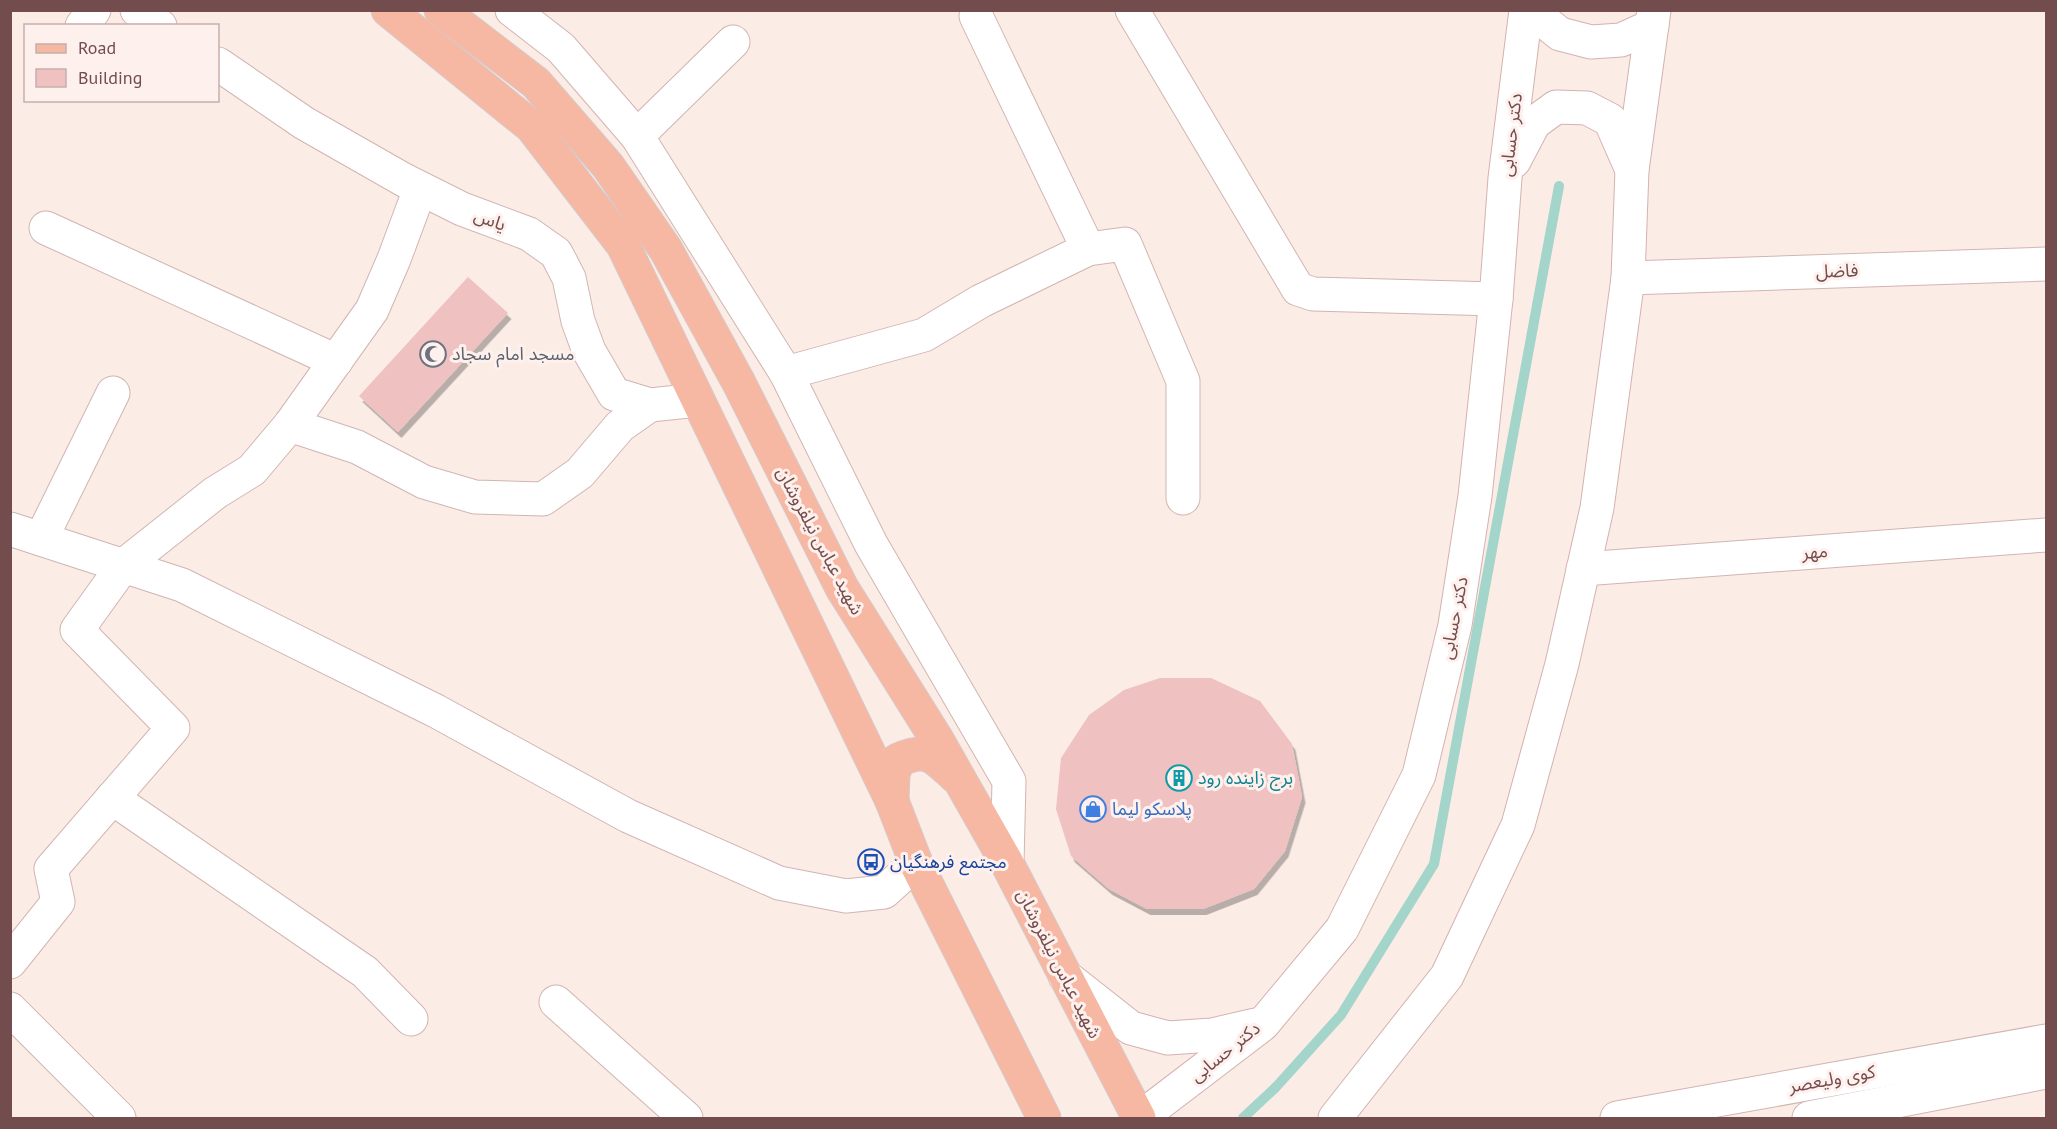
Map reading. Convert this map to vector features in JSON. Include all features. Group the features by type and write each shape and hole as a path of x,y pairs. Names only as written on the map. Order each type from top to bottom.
{"main road":[{"path":"388,10 532,127 623,245 892,801 916,863 1044,1119"},
{"name":"شهید عباس نیلفروشان","path":"441,10 536,83 608,166 666,250 739,382 842,588 936,738 1007,863 1140,1119"},
{"path":"892,801 893,774 898,760 915,753 934,757 959,779"}],"street":[{"path":"84,24 94,10"},
{"path":"137,10 157,24"},
{"path":"512,10 561,48 637,136 786,373 871,544 1009,781 1007,863"},
{"path":"1132,10 1298,290 1313,294 1497,300"},
{"path":"1528,10 1560,34 1591,42 1621,40 1653,18"},
{"name":"دکتر حسابی","path":"1140,1119 1263,1023 1342,929 1419,776 1455,625 1475,496 1497,300 1505,178 1528,10"},
{"path":"976,16 1088,249"},
{"path":"1335,1119 1447,976 1518,825 1562,664 1597,508 1628,278 1632,170 1653,18"},
{"path":"637,136 733,42"},
{"name":"یاس","path":"219,65 304,123 420,189 462,209 529,234 556,253 568,278 588,351 614,394 650,405 698,400"},
{"path":"1505,178 1534,123 1556,107 1587,108 1610,120 1632,170"},
{"path":"10,962 58,902 51,869 173,728 77,630 123,566 215,493 252,470 290,425 372,310 420,189"},
{"path":"45,228 336,361"},
{"path":"786,373 924,335 981,301 1088,249 1125,243 1183,381 1183,498"},
{"name":"فاضل","path":"1628,278 2046,264"},
{"path":"113,393 26,534 182,585 436,711 628,816 779,883 846,896 884,892 916,863"},
{"path":"290,425 357,447 424,482 475,497 543,499 580,473 620,426 650,405"},
{"name":"مهر","path":"1583,569 2046,536"},
{"path":"112,798 365,972 411,1019"},
{"path":"1065,976 1131,1028 1168,1038 1212,1035 1263,1023"},
{"path":"556,1002 686,1119"},
{"path":"10,1009 119,1119"},
{"name":"کوی ولیعصر","path":"1617,1119 2046,1041"},
{"path":"1361,1119 1359,1112 1371,1071"},
{"name":"کوی ولیعصر","path":"1809,1119 2046,1072"}],"building":[{"name":"مسجد امام سجاد","path":"468,277 508,313 398,432 359,396"},
{"name":"برج زاینده رود","path":"1160,678 1211,678 1260,701 1292,744 1302,797 1285,851 1254,889 1203,909 1147,909 1109,889 1071,856 1056,809 1061,758 1089,715 1124,690"}],"waterway":[{"path":"1243,1118 1276,1087 1341,1015 1434,864 1559,186"}],"place":[{"name":"مسجد امام سجاد","path":"433,354"},
{"name":"برج زاینده رود","path":"1179,778"},
{"name":"پلاسکو لیما","path":"1093,809"},
{"name":"مجتمع فرهنگیان","path":"871,862"}]}
